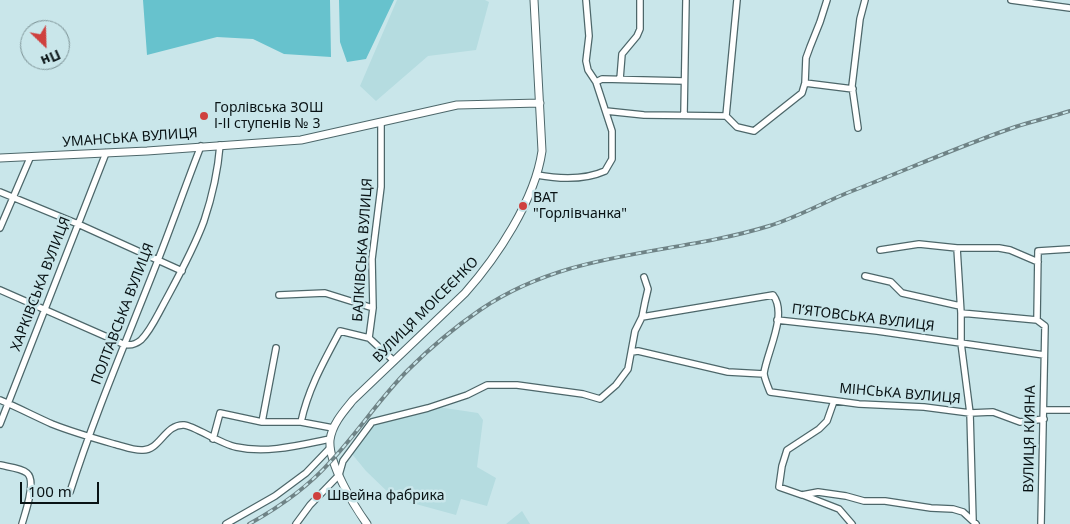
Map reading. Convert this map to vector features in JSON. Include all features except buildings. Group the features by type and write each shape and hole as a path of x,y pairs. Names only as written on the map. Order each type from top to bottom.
{"street":[{"name":"ВУЛИЦЯ МОІСЕЄНКО","path":"367,524 338,475 330,450 333,428 353,400 465,293 488,266 507,236 537,175 542,151 534,0"},
{"path":"537,175 563,178 597,175 605,172 612,158 612,132 596,82 588,70 586,61 589,36 586,0"},
{"path":"620,79 622,54 637,36 640,29 640,0"},
{"path":"684,114 686,0"},
{"path":"726,116 737,0"},
{"path":"606,111 644,115 726,116 737,127 754,131 802,93 806,83 806,58 827,0"},
{"path":"858,128 853,89 860,19 864,0"},
{"path":"1011,0 1070,8"},
{"path":"596,82 600,79 684,80"},
{"path":"806,83 853,89"},
{"name":"УМАНСЬКА ВУЛИЦЯ","path":"0,158 30,158 301,140 457,105 540,103"},
{"name":"БАЛКІВСЬКА ВУЛИЦЯ","path":"301,422 306,400 315,379 340,331 369,338 373,308 372,259 381,187 381,123"},
{"path":"0,290 123,344 130,346 140,341 151,326 182,271 204,220 219,157 220,145"},
{"name":"ПОЛТАВСЬКА ВУЛИЦЯ","path":"70,492 88,437 123,344 158,260 201,146"},
{"name":"ХАРКІВСЬКА ВУЛИЦЯ","path":"0,424 106,153"},
{"path":"0,228 30,158"},
{"path":"0,192 78,224 182,271"},
{"path":"880,250 919,244 956,248 999,248 1010,250 1038,262"},
{"path":"956,248 961,313 961,343 970,413 974,523"},
{"path":"961,313 1037,320 1038,251 1070,249"},
{"path":"866,276 891,282 902,293 960,306"},
{"path":"296,524 310,505 338,475 343,461 372,422 428,408 467,395 487,385 517,385 583,394 600,399 616,385 628,369 635,331 642,317 648,289 644,277"},
{"path":"279,295 325,293 373,308"},
{"name":"П’ЯТОВСЬКА ВУЛИЦЯ","path":"642,317 773,294 777,299 778,320 868,330 1044,356"},
{"path":"632,352 638,351 728,372 764,374 778,320"},
{"name":"ВУЛИЦЯ КИЯНА","path":"1037,320 1045,326 1041,524"},
{"path":"369,338 394,361"},
{"path":"262,422 276,348"},
{"name":"МІНСЬКА ВУЛИЦЯ","path":"764,374 770,392 859,404 924,407 970,413 993,412 1020,422 1044,419"},
{"path":"0,400 52,424 88,437 145,451 152,448 169,430 178,425 186,425 213,439 236,447 256,449 286,448 330,439"},
{"path":"834,401 827,421 800,443 787,450 782,466 779,487 839,509 852,524"},
{"path":"1044,410 1070,410"},
{"path":"213,439 220,414 262,422 301,422 333,428"},
{"path":"226,524 274,496 306,473 330,450"},
{"path":"0,465 26,472 30,476 32,484 22,524"},
{"path":"802,495 818,492 864,501 885,501 931,508 953,509 963,512 974,523"}],"shaded area":[{"path":"143,0 330,0 331,57 284,54 253,39 217,37 147,55"},
{"path":"339,0 394,0 366,59 347,62 340,42"},
{"path":"397,0 485,0 489,2 476,50 428,56 376,101 360,86"},
{"path":"438,407 478,413 483,420 477,467 496,478 487,506 461,499 456,515 394,498 366,471 352,454 373,424 425,413"},
{"path":"522,511 530,524 506,524"}],"railway":[{"path":"249,524 293,496 313,479 341,450 398,381 434,346 461,323 514,290 549,275 585,265 621,256 732,236 769,226 974,142 1015,127 1070,111"}],"place":[{"name":"Горлівська ЗОШ І-ІІ ступенів № 3","path":"204,116"},
{"name":"ВАТ \"Горлівчанка\"","path":"523,206"},
{"name":"Швейна фабрика","path":"317,496"}]}
